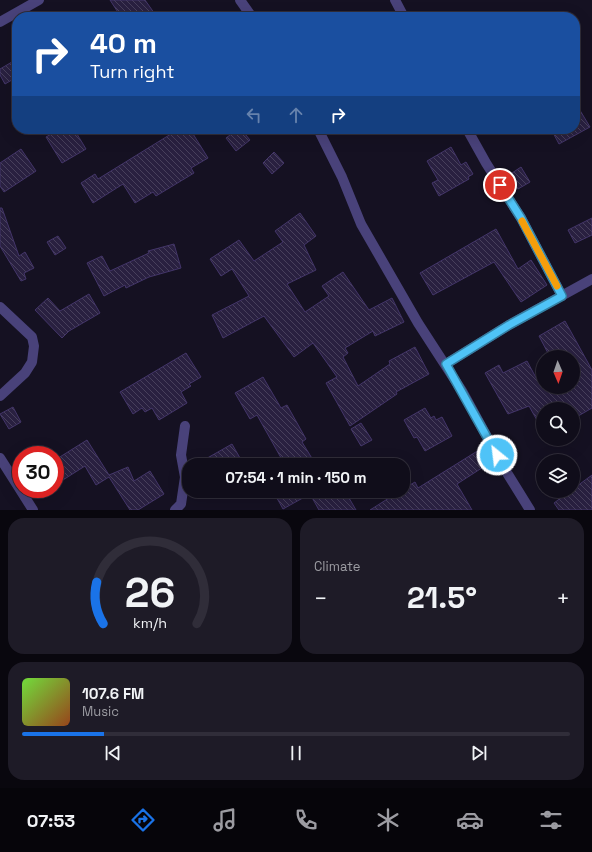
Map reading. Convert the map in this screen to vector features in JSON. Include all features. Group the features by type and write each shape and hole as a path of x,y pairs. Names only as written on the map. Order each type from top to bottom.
{"street":[{"path":"18,12 39,0"},
{"path":"240,0 248,12"},
{"path":"395,0 401,12"},
{"path":"0,22 12,15"},
{"path":"320,134 342,177 361,224 418,323 446,364 504,468 530,510"},
{"path":"470,134 486,163 521,218 562,296"},
{"path":"446,364 509,325 592,280"},
{"path":"0,307 32,337 34,346 32,362 25,373 0,396"},
{"path":"175,510 181,504 185,477 181,455 185,426"},
{"path":"0,458 33,510"}],"building":[{"path":"110,0 145,0 153,12 118,12"},
{"path":"12,62 12,80 5,84 0,75 0,69"},
{"path":"580,110 590,127 580,132"},
{"path":"51,134 77,134 86,149 62,163 46,137"},
{"path":"171,134 193,134 208,158 191,168 194,173 156,196 153,192 135,203 123,184 93,203 81,183 95,174 98,179"},
{"path":"231,134 245,134 250,140 236,151 226,138"},
{"path":"554,134 577,134 559,144"},
{"path":"451,147 461,165 466,162 473,174 468,177 469,179 439,196 432,183 438,180 427,161"},
{"path":"21,149 36,171 4,192 0,186 0,163"},
{"path":"274,152 284,163 272,174 263,163"},
{"path":"521,167 530,182 518,189 509,175"},
{"path":"0,208 2,208 19,256 25,252 34,268 24,273 26,279 21,281 0,246"},
{"path":"300,213 316,236 304,245 316,270 287,284 305,312 329,296 322,286 343,272 369,310 392,298 404,322 375,336 373,331 345,348 348,353 343,357 358,386 390,364 389,361 415,347 429,374 396,392 397,394 350,426 326,383 337,377 313,343 294,357 264,316 223,338 212,315 249,296 232,269 221,276 210,259 239,240 254,261 283,242 275,231"},
{"path":"592,218 592,235 575,243 568,230"},
{"path":"496,229 518,269 531,260 547,285 521,302 494,262 433,295 420,273"},
{"path":"58,236 66,248 55,255 47,242"},
{"path":"174,244 181,268 149,277 126,288 125,285 104,296 87,263 102,256 110,271 149,253 148,251"},
{"path":"89,294 100,313 69,331 62,338 35,310 48,298 60,311"},
{"path":"565,321 592,370 592,408 580,415 580,402 536,402 536,418 529,406 508,414 485,373 499,365 503,373 527,361 536,378 536,394 580,394 580,350 546,350 539,336"},
{"path":"186,353 201,377 189,384 191,386 181,392 187,403 159,420 152,408 145,412 142,408 133,414 120,392"},
{"path":"263,377 281,408 287,405 306,439 302,442 312,458 281,458 257,415 250,419 235,393"},
{"path":"13,407 21,422 9,429 0,414"},
{"path":"425,408 431,418 434,416 436,420 442,417 452,436 425,451 417,437 414,438 404,420"},
{"path":"361,423 372,440 361,446 351,429"},
{"path":"87,440 109,475 128,467 134,481 150,471 164,494 138,510 130,510 109,477 96,485 85,466 64,479 64,454"},
{"path":"232,444 240,458 207,458"},
{"path":"479,450 488,464 457,484 472,510 370,510 389,498 410,498 410,485 415,482 418,488"},
{"path":"592,475 592,510 559,510 554,503 561,498 580,498 580,484"},
{"path":"277,498 303,498 283,509"},
{"path":"312,498 349,498 356,510 319,510"}],"slow traffic":[{"path":"522,221 557,286"}],"route":[{"path":"497,455 446,364 509,325 562,296 521,218 500,185"}]}
